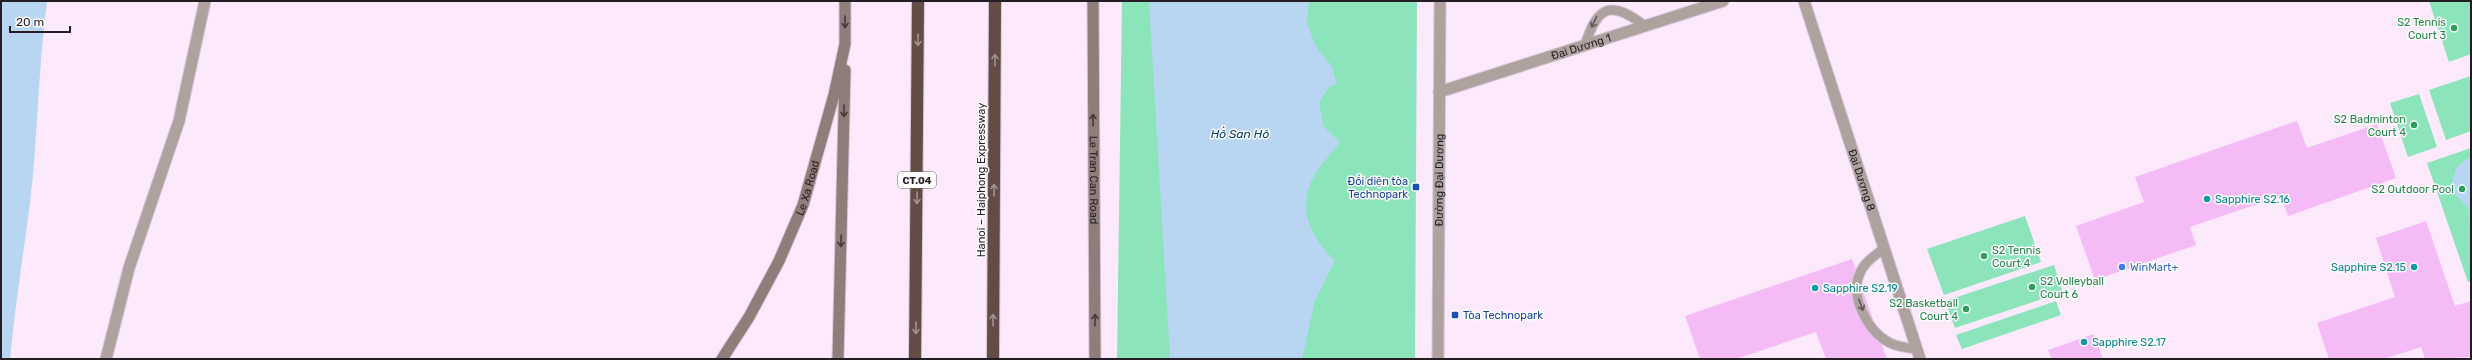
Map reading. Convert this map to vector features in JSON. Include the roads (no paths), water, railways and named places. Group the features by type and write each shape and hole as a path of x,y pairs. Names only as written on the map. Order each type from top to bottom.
{"highway":[{"name":"CT.04","path":"915,359 918,1"},
{"name":"Hanoi – Haiphong Expressway","path":"993,359 995,1"}],"main road":[{"name":"Le Xa Road","path":"722,359 749,317 779,261 803,205 834,95 845,44 845,1"},
{"name":"Le Tran Can Road","path":"1093,1 1095,359"},
{"path":"838,359 845,44"}],"street":[{"path":"106,359 129,268 179,121 189,83 205,1"},
{"name":"Đường Đại Dương","path":"1438,359 1440,1"},
{"name":"Đại Dương 1","path":"1439,92 1723,1"},
{"name":"Đại Dương 8","path":"1804,1 1918,354"}],"lane":[{"path":"1585,45 1593,21 1599,12 1608,6 1621,6 1633,14 1645,26"},
{"path":"1883,249 1866,263 1860,273 1856,286 1859,304 1872,329 1890,343 1918,354"}],"water":[{"path":"1,1 47,1 33,178 10,359 1,359"},
{"name":"Hồ San Hô","path":"1149,1 1309,1 1307,23 1316,47 1331,65 1337,83 1329,87 1319,102 1324,127 1340,142 1317,172 1307,193 1307,215 1314,235 1335,261 1315,300 1302,359 1170,359"},
{"name":"S2 Outdoor Pool","path":"2471,156 2471,230 2468,208 2455,194 2452,183 2456,168"}],"place":[{"name":"S2 Tennis Court 3","path":"2454,28"},
{"name":"S2 Badminton Court 4","path":"2414,125"},
{"name":"Đối diện tòa Technopark","path":"1416,187"},
{"name":"S2 Outdoor Pool","path":"2462,189"},
{"name":"Sapphire S2.16","path":"2207,199"},
{"name":"S2 Tennis Court 4","path":"1984,256"},
{"name":"WinMart+","path":"2122,267"},
{"name":"Sapphire S2.15","path":"2414,267"},
{"name":"S2 Volleyball Court 6","path":"2032,287"},
{"name":"Sapphire S2.19","path":"1815,288"},
{"name":"S2 Basketball Court 4","path":"1966,309"},
{"name":"Tòa Technopark","path":"1455,315"},
{"name":"Sapphire S2.17","path":"2084,342"}]}
